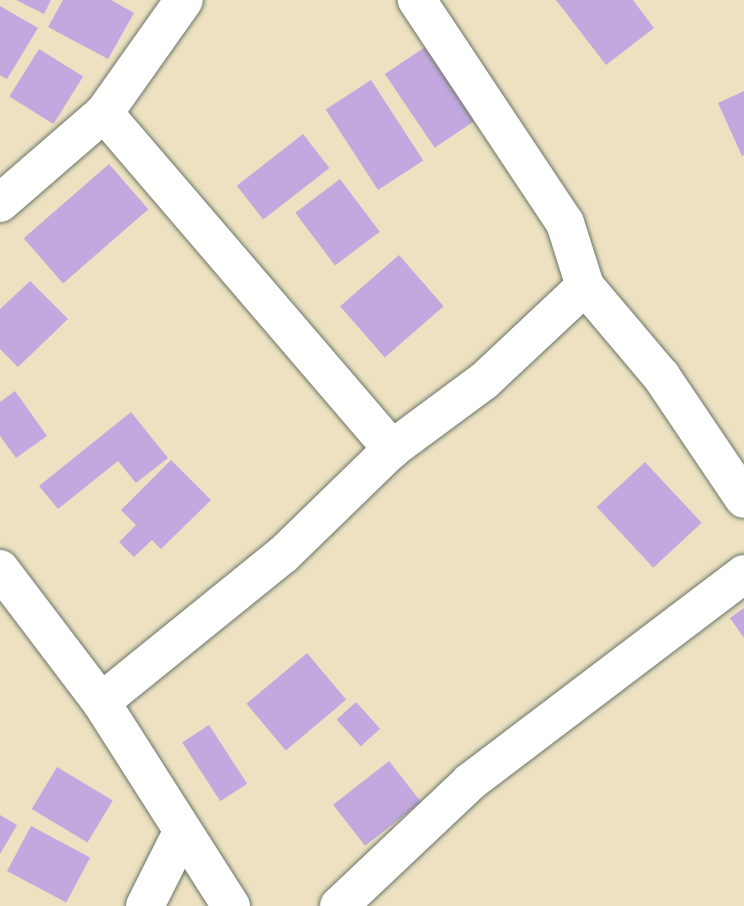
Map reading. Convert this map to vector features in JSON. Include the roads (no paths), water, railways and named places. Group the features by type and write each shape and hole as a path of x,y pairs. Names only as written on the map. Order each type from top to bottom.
{"street":[{"path":"0,203 104,113 184,0"},
{"path":"417,0 565,223 585,286 661,376 744,499"},
{"path":"104,113 392,449"},
{"path":"101,702 284,554 392,449 484,381 585,286"},
{"path":"0,569 101,702 181,834 231,906"},
{"path":"339,906 470,782 744,574"},
{"path":"145,906 181,834"}]}
